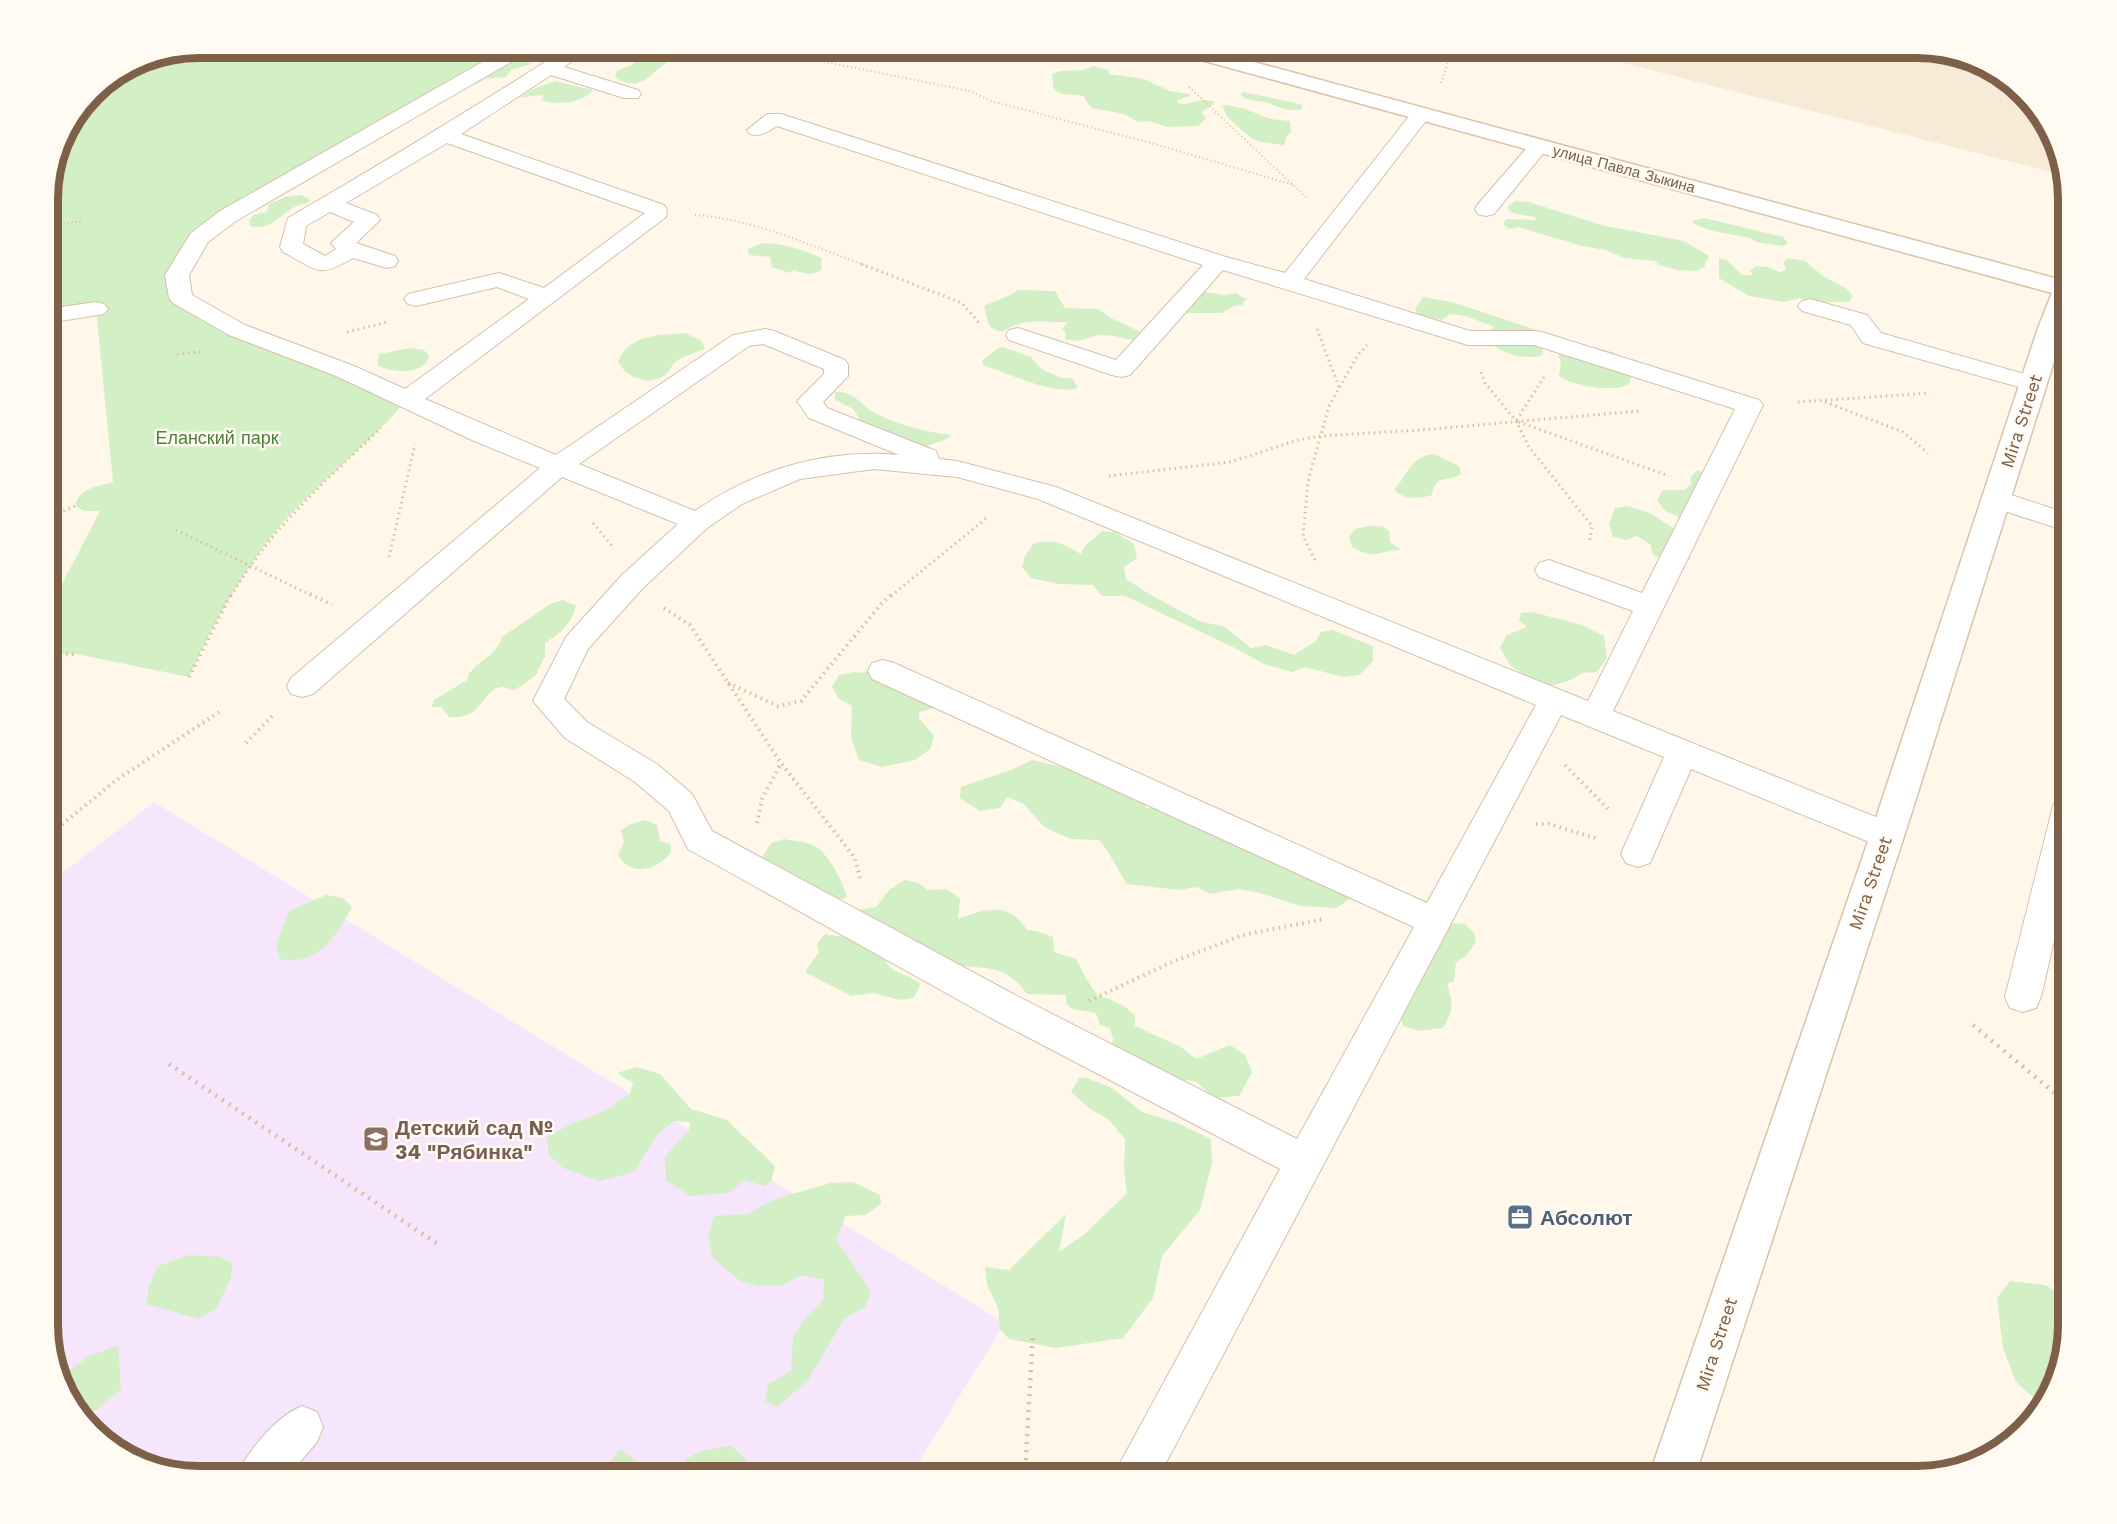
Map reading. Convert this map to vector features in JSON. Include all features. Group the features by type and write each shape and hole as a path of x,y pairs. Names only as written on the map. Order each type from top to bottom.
{"main road":[{"name":"улица Павла Зыкина","path":"1217,58 2058,286"},
{"name":"Mira Street","path":"1675,1466 1886,835 2033,384 2058,316"}],"lane":[{"path":"503,59 228,216 199,238 177,275 181,298 237,330 345,371 483,435 550,473 698,522"},
{"path":"351,250 325,265 291,247 296,223 445,135 562,59"},
{"path":"548,68 631,94"},
{"path":"439,96 481,111"},
{"path":"1295,284 1334,225 1422,114"},
{"path":"757,130 774,118 1218,262 1468,338 1536,338 1750,405 1595,717"},
{"path":"407,400 655,217 656,210 445,135"},
{"path":"1486,209 1539,146"},
{"path":"327,203 369,220 342,243 351,250 387,261"},
{"path":"1018,335 1121,370 1218,262"},
{"path":"416,298 499,280 546,297"},
{"path":"1810,306 1859,320 1872,339 2033,384"},
{"path":"59,314 96,309"},
{"path":"302,686 550,473 742,340 765,336 836,365 836,376 810,401 818,413 957,469 1047,493 1886,835"},
{"path":"957,469 873,461 795,471 732,498 698,522 632,582 576,644 548,701 576,730 646,773 681,803 700,840 1039,1024 1305,1162"},
{"path":"1996,499 2058,519"},
{"path":"1549,570 1650,606"},
{"path":"883,671 1434,921"},
{"path":"1141,1466 1554,700"},
{"path":"1640,848 1682,753"},
{"path":"2023,997 2058,852"},
{"path":"267,1466 302,1427"}],"path":[{"path":"810,59 970,91 1001,104 1158,145 1294,185"},
{"path":"1189,87 1334,225"},
{"path":"655,217 703,214 744,223 867,266 962,303 981,325"},
{"path":"59,224 83,221"},
{"path":"1295,284 1306,293 1339,387"},
{"path":"1339,613 1303,536 1308,482 1329,406 1358,356 1395,315"},
{"path":"1468,338 1485,383 1516,421 1529,447 1592,526 1584,583"},
{"path":"1516,421 1563,346"},
{"path":"1798,402 1940,392"},
{"path":"189,677 206,640 250,567 287,518 353,456 407,400"},
{"path":"1823,401 1903,432 1928,453"},
{"path":"728,683 778,706 801,701 882,603 983,518 1071,481 1230,462 1298,440 1320,436 1626,410 1648,411"},
{"path":"1516,421 1708,490"},
{"path":"176,530 372,625 400,516 416,439"},
{"path":"550,473 626,562 632,582 648,598 690,625 781,764 855,858 862,886 845,920"},
{"path":"59,513 75,506"},
{"path":"59,655 76,654"},
{"path":"59,827 115,781 219,712"},
{"path":"1535,736 1640,848"},
{"path":"758,872 754,832 762,799 781,764"},
{"path":"1488,823 1549,824 1640,848"},
{"path":"1039,1024 1172,962 1243,935 1395,903"},
{"path":"1973,1025 2058,1096"},
{"path":"169,1064 439,1245"},
{"path":"1026,1466 1033,1332"}],"shaded area":[{"path":"1604,58 1918,58 1954,63 1988,77 2024,106 2044,137 2056,173"},
{"name":"Детский сад № 34 \"Рябинка\"","path":"154,802 1005,1323 916,1466 199,1466 163,1461 137,1451 121,1442 88,1410 73,1387 61,1352 59,1334 59,875"}],"green space":[{"name":"Еланский парк","path":"190,59 503,59 199,238 181,298 407,400 287,518 272,536 232,594 189,677 76,654 59,655 59,590 100,511 84,511 75,506 77,500 85,492 113,482 96,309 59,314 60,181 69,145 82,121 106,93 129,77 154,66"},
{"path":"537,59 528,65 511,70 506,77 485,79 467,86 513,60"},
{"path":"637,59 673,59 639,82 632,84 615,77 617,71"},
{"path":"1093,66 1109,70 1109,74 1144,79 1170,91 1190,94 1190,96 1177,100 1178,103 1185,104 1202,100 1214,101 1214,104 1201,112 1206,118 1198,126 1167,127 1149,121 1138,122 1124,114 1092,108 1084,96 1060,93 1054,88 1052,74 1083,70"},
{"path":"555,81 593,90 583,98 561,103 541,100 544,97 540,95 519,98 533,89"},
{"path":"1243,92 1296,103 1302,105 1302,109 1286,109 1246,99 1241,95"},
{"path":"1227,105 1271,119 1290,121 1291,132 1284,145 1260,142 1250,137 1227,117 1222,106"},
{"path":"301,195 311,200 293,208 268,225 250,226 249,221 253,215 267,212 269,204 285,197"},
{"path":"1515,201 1529,202 1601,225 1684,241 1709,256 1704,267 1696,271 1678,270 1659,265 1655,261 1624,258 1606,250 1582,246 1518,227 1509,229 1503,224 1507,219 1536,220 1534,217 1509,212 1508,206"},
{"path":"1704,218 1783,237 1788,243 1784,246 1756,242 1751,238 1702,227 1692,221"},
{"path":"763,243 786,246 821,258 822,269 812,273 794,270 790,273 772,267 770,257 749,255 748,249"},
{"path":"1719,258 1727,260 1742,275 1753,275 1750,271 1756,266 1768,267 1780,272 1786,270 1783,262 1788,258 1805,261 1823,276 1847,289 1853,296 1849,302 1811,302 1800,298 1784,302 1749,296 1719,278"},
{"path":"1018,290 1055,291 1065,308 1098,309 1141,332 1137,340 1098,335 1077,340 1065,339 1066,333 1062,329 1068,322 1026,322 1003,332 990,326 984,306"},
{"path":"1196,293 1225,295 1235,293 1246,299 1242,305 1234,306 1222,313 1184,313"},
{"path":"1423,297 1452,302 1555,336 1545,341 1542,355 1526,357 1510,354 1482,338 1485,333 1495,327 1465,316 1450,314 1442,320 1417,315 1415,309"},
{"path":"685,333 702,341 705,349 678,360 662,377 649,380 636,378 625,371 618,361 623,352 638,341 656,336"},
{"path":"1003,347 1031,357 1040,368 1052,374 1062,378 1072,378 1078,388 1056,389 983,365 983,360 998,348"},
{"path":"1581,347 1594,347 1615,353 1616,363 1631,374 1630,383 1615,388 1594,387 1574,383 1559,376 1561,362 1558,355 1570,353"},
{"path":"410,348 424,350 429,356 421,367 399,371 377,365 379,354"},
{"path":"835,392 853,396 870,410 893,421 922,430 952,435 924,448 896,439 896,435 883,433 863,424 853,409 835,400"},
{"path":"1434,454 1459,466 1461,474 1439,481 1432,495 1407,497 1394,490 1415,462 1426,455"},
{"path":"1697,470 1704,473 1684,513 1679,517 1665,511 1657,500 1663,490 1684,490 1691,484 1691,477"},
{"path":"1627,506 1650,513 1681,533 1691,559 1675,562 1661,559 1652,554 1651,545 1637,536 1626,540 1613,537 1609,525 1615,508"},
{"path":"1382,526 1389,531 1390,542 1401,550 1371,554 1352,547 1349,537 1355,529"},
{"path":"1102,531 1115,532 1134,544 1137,558 1124,567 1126,579 1199,621 1225,627 1251,648 1266,645 1294,655 1316,641 1321,632 1332,630 1373,646 1373,661 1359,675 1343,677 1305,667 1292,672 1264,664 1125,596 1102,596 1093,585 1059,584 1031,578 1022,567 1025,556 1033,544 1053,542 1081,554 1085,546"},
{"path":"563,600 576,606 572,618 565,628 545,643 545,656 536,675 515,690 501,687 495,689 475,710 460,717 449,717 441,707 432,707 434,700 467,680 473,669 495,650 502,637 550,604"},
{"path":"1532,612 1579,624 1604,636 1607,658 1597,672 1582,673 1573,679 1555,685 1535,686 1528,677 1511,666 1500,648 1507,635 1527,627 1519,621 1521,613"},
{"path":"877,662 973,717 960,721 939,707 919,712 919,718 934,736 930,749 915,760 882,767 859,760 851,737 852,706 839,699 832,687 839,675 864,673"},
{"path":"1032,760 1066,768 1081,760 1142,788 1146,808 1161,808 1347,888 1350,899 1336,908 1300,906 1239,889 1210,894 1196,887 1179,890 1127,884 1099,840 1071,839 1044,827 1024,804 1007,797 1000,808 980,811 960,798 961,787 1011,770"},
{"path":"645,820 657,825 660,841 671,844 671,852 652,867 637,869 623,862 618,855 624,842 621,830"},
{"path":"784,839 818,848 834,868 847,897 835,903 770,869 763,856 771,843"},
{"path":"905,880 918,883 928,890 946,889 960,898 958,919 987,910 1005,911 1020,921 1027,930 1053,937 1054,952 1076,959 1098,996 1123,1005 1135,1015 1135,1026 1181,1047 1196,1059 1230,1045 1245,1055 1252,1072 1239,1096 1215,1098 1195,1081 1180,1080 1111,1050 1113,1039 1110,1028 1100,1025 1096,1013 1072,1009 1066,1003 1066,995 1027,994 1008,975 989,968 957,965 945,961 853,916 858,910 876,907 889,890"},
{"path":"326,895 343,898 352,907 332,938 315,954 293,960 280,959 276,944 289,911"},
{"path":"1451,923 1465,924 1474,933 1476,942 1466,956 1456,962 1454,981 1447,984 1451,996 1449,1017 1443,1028 1419,1031 1403,1026 1399,1012 1431,927"},
{"path":"825,934 860,939 873,944 881,951 891,968 920,984 914,998 899,1000 874,993 851,996 805,972 819,952 817,944"},
{"path":"637,1067 660,1074 691,1109 727,1120 775,1166 771,1181 765,1186 744,1180 729,1193 690,1196 666,1180 665,1157 689,1130 690,1122 674,1121 657,1135 634,1172 600,1181 563,1168 549,1155 547,1137 571,1124 605,1111 630,1094 633,1083 617,1073"},
{"path":"1079,1078 1087,1078 1112,1088 1142,1112 1177,1123 1211,1139 1212,1163 1200,1210 1162,1256 1153,1298 1123,1338 1056,1348 1009,1339 1000,1329 998,1308 987,1285 985,1267 1009,1270 1066,1214 1059,1252 1086,1233 1127,1193 1124,1171 1125,1139 1109,1120 1089,1108 1071,1092"},
{"path":"853,1182 880,1195 881,1204 865,1215 846,1216 836,1239 871,1292 866,1306 844,1319 808,1380 777,1407 765,1401 768,1384 791,1371 793,1336 806,1317 823,1301 824,1280 801,1275 782,1285 759,1286 740,1281 713,1258 708,1238 714,1216 748,1214 775,1199 831,1183"},
{"path":"189,1255 220,1257 233,1264 230,1280 216,1309 199,1319 146,1304 149,1285 158,1266"},
{"path":"2010,1281 2045,1285 2058,1292 2057,1343 2054,1361 2037,1400 2016,1382 2003,1348 1997,1298"},
{"path":"118,1345 121,1389 91,1414 77,1395 67,1372 89,1356"},
{"path":"731,1446 746,1459 745,1466 681,1466 691,1456 705,1450"},
{"path":"620,1449 645,1466 607,1466"}],"place":[{"name":"Детский сад № 34 \"Рябинка\"","path":"376,1139"},
{"name":"Абсолют","path":"1520,1217"}]}
